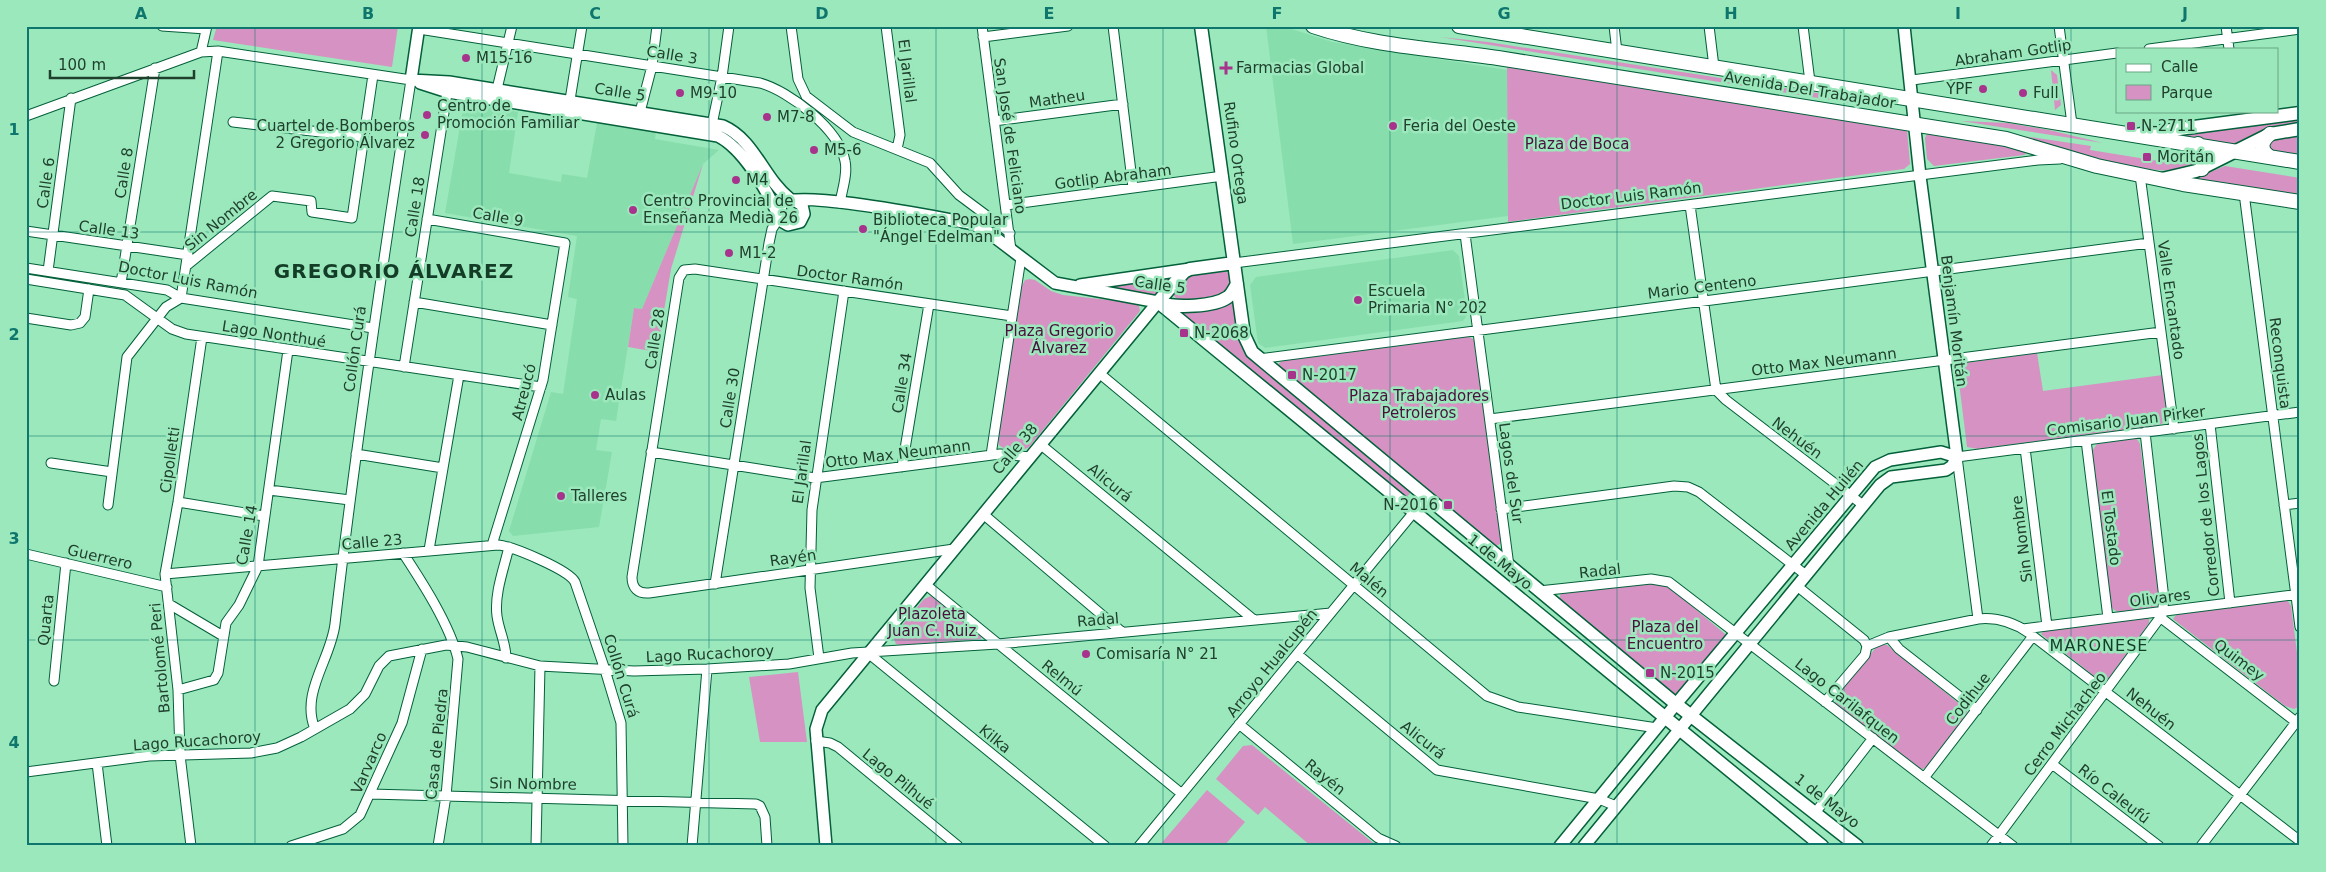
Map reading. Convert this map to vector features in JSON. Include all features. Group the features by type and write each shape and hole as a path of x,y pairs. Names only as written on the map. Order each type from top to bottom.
{"main road":[{"name":"Rufino Ortega","path":"1202,26 1237,284"},
{"name":"Avenida Del Trabajador","path":"1313,26 1339,35 1421,49 1498,58 1916,123 2006,139 2076,160 2140,175 2300,202"},
{"name":"Avenida Del Trabajador","path":"1459,26 1519,31 1617,52 2138,134 2300,162"},
{"path":"2138,134 2238,116 2300,113"},
{"path":"2160,179 2202,169 2270,134 2300,129"},
{"path":"2270,134 2264,139 2262,144 2264,152 2270,157"},
{"path":"2198,144 2202,148 2204,156 2202,169"},
{"name":"Doctor Luis Ramón","path":"1190,269 1234,264"},
{"name":"Calle 38","path":"1158,302 1179,276 1190,269"},
{"name":"Calle 5","path":"1158,302 1182,306 1220,300 1230,294 1237,284"},
{"name":"1 de Mayo","path":"1237,284 1246,342 1259,359 1676,704 1857,846"},
{"name":"1 de Mayo","path":"1158,302 1822,846"}],"street":[{"path":"162,26 206,28 201,52"},
{"path":"497,89 510,43 512,26"},
{"path":"569,106 582,26"},
{"path":"640,112 652,66 657,26"},
{"path":"711,129 722,77 729,26"},
{"path":"791,26 798,79 802,90 808,98 854,132 930,163 959,195 1010,233"},
{"name":"El Jarillal","path":"886,26 900,135 897,149"},
{"name":"San José de Feliciano","path":"982,26 1011,250"},
{"path":"983,37 1068,26"},
{"path":"1113,26 1133,188"},
{"path":"1614,26 1617,52"},
{"path":"1709,26 1714,67"},
{"path":"1803,26 1810,82"},
{"name":"Benjamín Moritán","path":"1904,26 1912,80 1920,176 1978,619"},
{"path":"2059,26 2072,124"},
{"path":"2226,26 2229,48"},
{"name":"Calle 3","path":"419,28 760,83 777,88 832,133 841,148 845,161 840,203"},
{"name":"Collón Curá","path":"314,729 311,719 311,700 333,637 368,362 419,28"},
{"path":"2156,48 2300,29"},
{"path":"108,505 127,357 166,307 181,298 218,51"},
{"name":"Calle 5","path":"154,68 201,52 218,51 374,74 711,129 732,130 744,140 779,189 792,200 840,203 969,223 984,229 1048,279 1062,285 1158,302"},
{"name":"Abraham Gotlip","path":"1912,80 2116,53"},
{"path":"26,116 154,68"},
{"name":"Calle 8","path":"122,283 154,68"},
{"path":"233,122 364,137 374,74"},
{"name":"Calle 5","path":"448,87 497,89 569,106 640,112 711,129 738,152 763,186 778,216"},
{"name":"Calle 18","path":"404,367 448,87"},
{"name":"Calle 6","path":"48,271 71,98"},
{"name":"Matheu","path":"994,121 1123,104"},
{"name":"Sin Nombre","path":"186,266 272,196 311,201 312,212 352,218 364,137"},
{"name":"Doctor Luis Ramón","path":"1234,264 2046,160 2076,160"},
{"name":"Valle Encantado","path":"2140,175 2174,429"},
{"name":"Gotlip Abraham","path":"1006,204 1223,176"},
{"name":"Reconquista","path":"2244,193 2272,416 2298,595 2300,626"},
{"path":"778,216 788,225 800,222 804,210 792,200"},
{"name":"Calle 30","path":"715,584 771,236 778,216 779,206 792,200"},
{"path":"1690,205 1716,390"},
{"name":"Calle 9","path":"427,219 565,242"},
{"name":"Calle 13","path":"26,231 188,255"},
{"name":"Lagos del Sur","path":"1465,234 1509,566"},
{"name":"Atreucó","path":"492,545 541,388 565,242"},
{"name":"Mario Centeno","path":"1259,359 2149,243"},
{"path":"991,455 1021,258"},
{"name":"Doctor Luis Ramón","path":"26,268 171,291 181,298 373,328"},
{"name":"Doctor Ramón","path":"684,270 695,269 1012,316"},
{"name":"Calle 5","path":"1071,286 1190,269"},
{"name":"Calle 28","path":"637,590 634,587 632,577 678,282 684,270"},
{"name":"Doctor Luis Ramón","path":"26,279 125,295 157,317"},
{"path":"26,318 71,325 80,323 85,317 89,289"},
{"name":"El Jarillal","path":"819,658 810,596 809,570 815,478 844,291"},
{"path":"414,302 552,325"},
{"name":"Calle 38","path":"868,653 1158,302"},
{"name":"Calle 34","path":"902,467 929,304"},
{"name":"Lago Nonthué","path":"157,317 179,332 202,337 541,388"},
{"name":"Otto Max Neumann","path":"1490,419 2161,332"},
{"name":"Cipolletti","path":"167,587 165,574 178,502 202,337"},
{"name":"Calle 14","path":"178,690 214,680 218,673 226,624 239,605 258,566 288,350"},
{"name":"Malén","path":"1099,373 1481,691 1497,701 1518,707 1657,728"},
{"path":"429,550 459,375"},
{"name":"Nehuén","path":"1716,390 1726,400 1863,505"},
{"name":"Comisario Juan Pirker","path":"1957,457 2300,412"},
{"name":"Corredor de los Lagos","path":"2210,424 2230,603"},
{"path":"2145,432 2164,599 2162,615"},
{"name":"El Tostado","path":"2086,440 2108,618"},
{"name":"Alicurá","path":"1040,444 1254,620"},
{"name":"Sin Nombre","path":"2025,448 2046,626"},
{"name":"Otto Max Neumann","path":"651,452 815,478 991,455 1030,457"},
{"name":"Avenida Huilén","path":"1560,846 1665,717 1875,467 1885,461 1941,452 1957,457 1952,466 1946,470 1887,479 1863,505 1584,846"},
{"path":"356,454 443,468"},
{"path":"51,463 112,472"},
{"path":"1501,509 1674,486 1688,487 1699,492 1806,575"},
{"path":"269,490 350,500"},
{"name":"Arroyo Hualcupén","path":"1140,846 1414,512 1424,496"},
{"path":"178,502 264,516"},
{"path":"2284,505 2300,503"},
{"path":"982,514 1122,632"},
{"name":"Calle 23","path":"165,574 492,545 509,547 567,573 573,579"},
{"path":"506,658 506,644 497,616 497,601 509,547"},
{"name":"Rayén","path":"637,590 645,593 715,584 954,549"},
{"name":"Casa de Piedra","path":"403,553 421,580 454,645 458,659 446,796 438,846"},
{"name":"Guerrero","path":"26,554 167,587"},
{"name":"Quarta","path":"54,680 66,563"},
{"name":"Collón Curá","path":"573,579 606,670 621,723 622,846"},
{"name":"Radal","path":"1539,591 1663,580"},
{"name":"Lago Carilafquen","path":"1663,580 1673,585 1735,634 1750,643 2013,846"},
{"name":"Relmú","path":"925,584 1182,794"},
{"path":"1797,586 1864,640 1867,646 1865,655 1825,702"},
{"name":"Bartolomé Peri","path":"167,587 178,690 180,754 190,846"},
{"name":"Olivares","path":"2023,629 2108,618 2162,615 2230,603 2298,595"},
{"path":"169,604 223,636"},
{"name":"Radal","path":"868,653 998,644 1331,613"},
{"name":"Cerro Michacheo","path":"1990,846 2162,615"},
{"name":"Quimey","path":"2162,615 2298,721"},
{"name":"Nehuén","path":"1978,619 1997,618 2023,629 2300,841"},
{"path":"1867,646 1889,636 1978,619"},
{"path":"1889,636 1899,649 1977,710"},
{"name":"Codihue","path":"1924,778 2033,636"},
{"name":"Lago Rucachoroy","path":"26,772 180,754 264,751 290,743 358,702 365,694 383,660 396,654 422,649 454,645 540,666 606,670 707,669 773,665 844,653 868,653"},
{"name":"Varvarco","path":"291,846 343,829 360,814 402,723 422,649"},
{"path":"826,846 816,741 816,722 822,710 868,653"},
{"name":"Kilka","path":"868,653 1105,846"},
{"name":"Alicurá","path":"1297,654 1437,770 1599,799 1616,806"},
{"path":"536,846 540,666"},
{"path":"692,846 707,669"},
{"path":"2201,846 2298,721"},
{"name":"Rayén","path":"1239,724 1378,838 1396,846"},
{"path":"1815,813 1873,738"},
{"name":"Lago Pilhué","path":"816,741 830,743 838,747 958,846"},
{"path":"97,763 107,846"},
{"name":"Río Caleufú","path":"2052,764 2159,846"},
{"name":"Sin Nombre","path":"370,794 751,804 760,806 765,817 767,846"}],"shaded area":[{"name":"Feria del Oeste","path":"1266,26 1282,26 1332,42 1507,70 1508,216 1293,244"},
{"path":"470,104 518,112 509,173 561,182 562,174 587,178 597,123 656,132 655,139 719,150 703,164 642,309 634,308 616,421 601,419 596,450 612,452 599,527 513,536 509,531 551,392 563,394 577,299 568,297 577,236 445,213 463,109"},
{"name":"Escuela Primaria N° 202","path":"1453,250 1459,256 1467,315 1463,321 1265,348 1258,343 1250,285 1256,277"}],"green space":[{"path":"217,26 398,26 392,67 213,40"},
{"path":"1440,37 1488,42 1888,104 1891,108 1887,109"},
{"name":"Plaza de Boca","path":"1507,64 1907,130 1910,164 1904,169 1508,222"},
{"path":"2051,70 2057,75 2061,105 2055,110"},
{"path":"2300,117 2300,122 2273,126 2237,145 2178,138 2177,134"},
{"path":"1961,121 2008,123 2049,130 2103,143"},
{"path":"1928,132 1984,139 2026,151 2027,153 2024,155 1934,166 1927,159 1925,138"},
{"path":"2009,134 2091,146 2090,150 2171,163 2197,164 2182,169 2160,170 2134,167 2077,154"},
{"path":"2300,135 2300,159 2270,151 2269,143 2272,139"},
{"path":"703,164 671,269 657,352 628,347 634,308 642,309"},
{"path":"2225,166 2300,178 2300,197 2187,178 2201,176"},
{"path":"1225,271 1232,280 1229,290 1224,293 1190,301 1183,301 1173,294 1181,279 1191,275"},
{"path":"1172,278 1155,295 1109,288 1110,286"},
{"name":"Plaza Gregorio Álvarez","path":"1025,280 1035,280 1051,291 1063,295 1136,303 1140,311 1029,447 1022,450 1014,450 1006,449 999,445 998,438 1022,286"},
{"path":"1233,299 1239,340 1243,350 1411,492 1406,498 1180,312"},
{"name":"Plaza Trabajadores Petroleros","path":"1467,335 1474,340 1501,541 1496,546 1279,367 1279,363 1284,360"},
{"path":"2037,353 2043,391 2163,375 2167,421 2159,425 1978,449 1967,447 1957,366 1964,363"},
{"path":"2137,439 2140,444 2160,600 2156,607 2118,612 2111,605 2092,451 2097,444"},
{"name":"Plaza del Encuentro","path":"1653,583 1669,587 1725,634 1725,639 1676,695 1559,599 1561,593"},
{"name":"Plazoleta Juan C. Ruiz","path":"931,596 981,635 981,639 896,644 895,634 924,599"},
{"path":"2285,600 2291,606 2300,676 2300,706 2294,709 2285,706 2173,619 2177,614"},
{"path":"2149,619 2149,623 2108,679 2103,681 2099,680 2041,634 2044,631"},
{"path":"1878,645 1887,645 1967,710 1966,717 1927,767 1922,769 1918,768 1835,703 1836,696"},
{"path":"798,672 807,742 760,742 749,677"},
{"path":"1252,745 1377,846 1311,846 1265,807 1258,815 1216,779 1243,746"},
{"path":"1207,790 1245,822 1224,846 1159,846"}],"place":[{"name":"M15-16","path":"466,58"},
{"name":"Farmacias Global","path":"1226,68"},
{"name":"YPF","path":"1983,89"},
{"name":"M9-10","path":"680,93"},
{"name":"Full","path":"2023,93"},
{"name":"Centro de Promoción Familiar","path":"427,115"},
{"name":"M7-8","path":"767,117"},
{"name":"Feria del Oeste","path":"1393,126"},
{"name":"N-2711","path":"2131,126"},
{"name":"Cuartel de Bomberos 2 Gregorio Álvarez","path":"425,135"},
{"name":"M5-6","path":"814,150"},
{"name":"Moritán","path":"2147,157"},
{"name":"M4","path":"736,180"},
{"name":"Centro Provincial de Enseñanza Media 26","path":"633,210"},
{"name":"Biblioteca Popular \"Ángel Edelman\"","path":"863,229"},
{"name":"M1-2","path":"729,253"},
{"name":"Escuela Primaria N° 202","path":"1358,300"},
{"name":"N-2068","path":"1184,333"},
{"name":"N-2017","path":"1292,375"},
{"name":"Aulas","path":"595,395"},
{"name":"Talleres","path":"561,496"},
{"name":"N-2016","path":"1448,505"},
{"name":"Comisaría N° 21","path":"1086,654"},
{"name":"N-2015","path":"1650,673"}],"district":[{"name":"GREGORIO ÁLVAREZ","path":"394,271"},
{"name":"MARONESE","path":"2099,645"}]}
